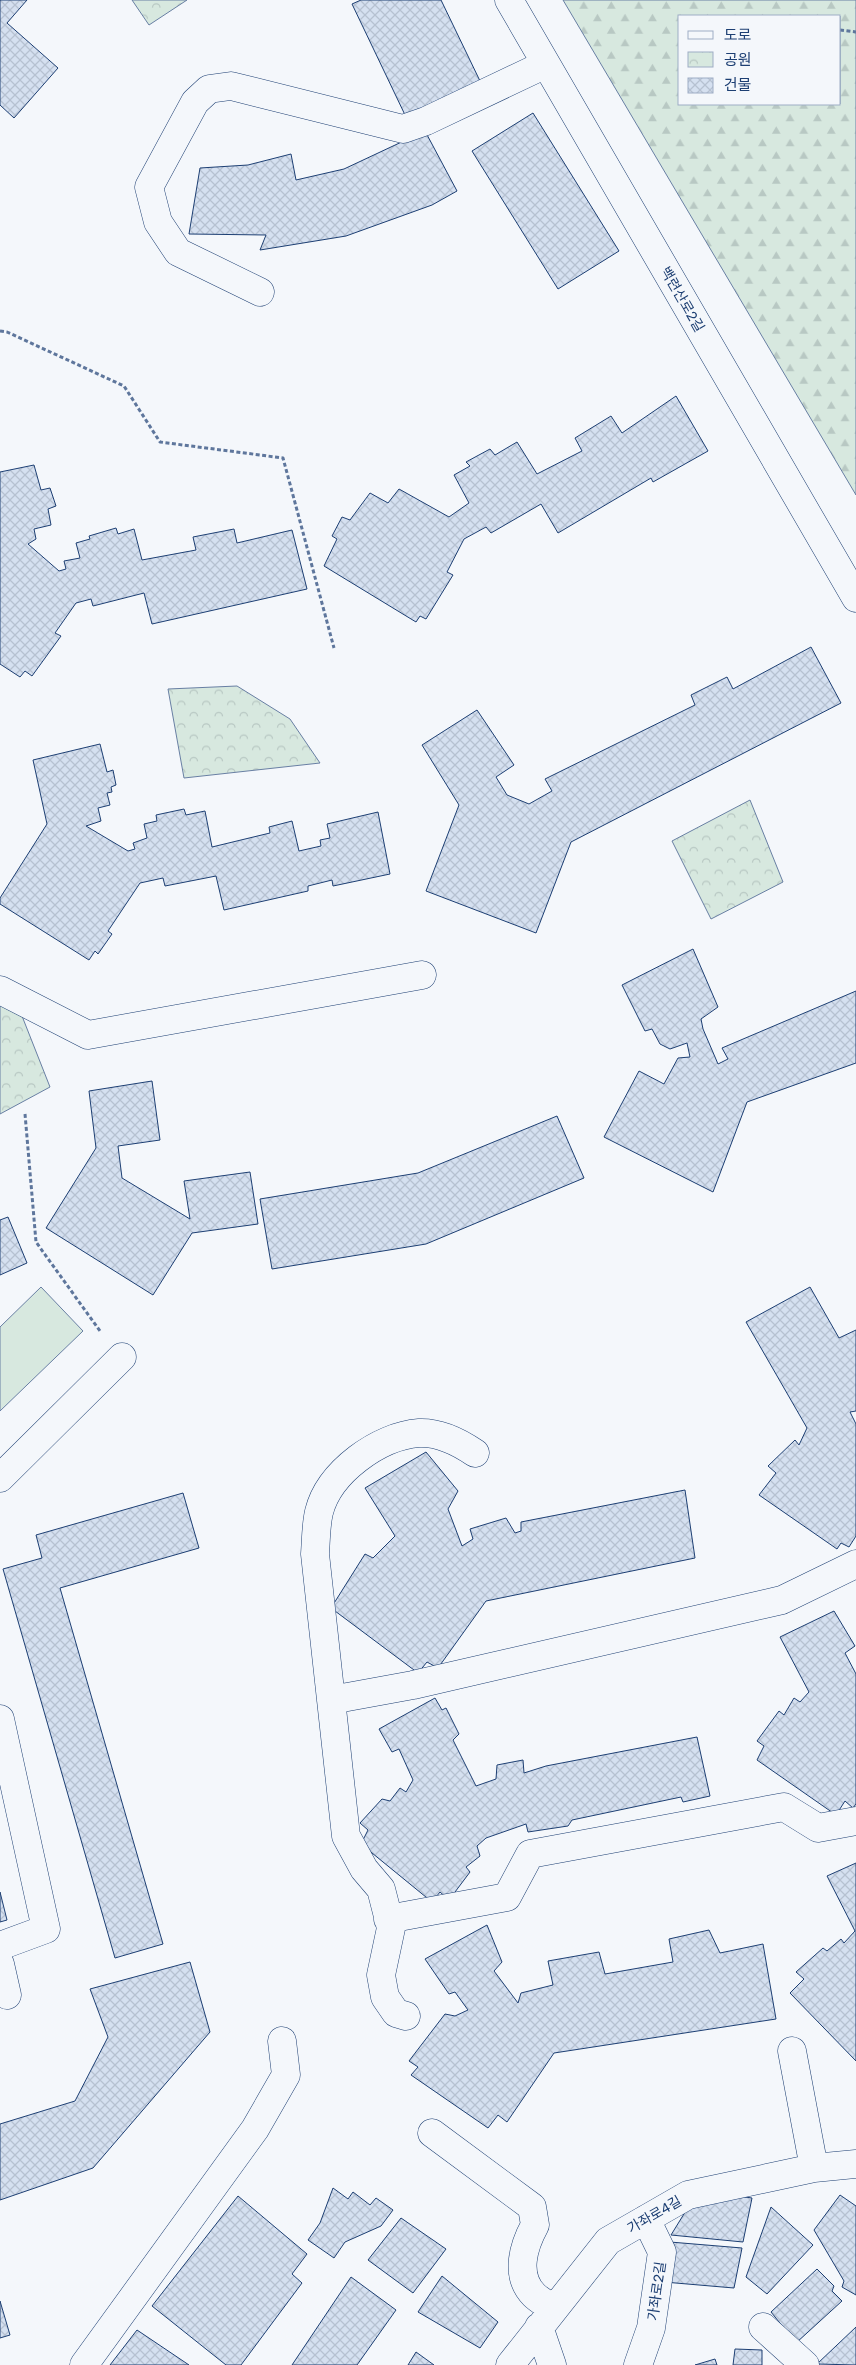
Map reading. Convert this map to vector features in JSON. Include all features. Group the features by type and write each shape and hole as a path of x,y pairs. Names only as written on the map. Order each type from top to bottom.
{"street":[{"name":"백련산로2길","path":"509,0 856,598"},
{"path":"260,292 178,252 158,222 149,187 195,102 209,89 231,86 403,129 426,121 546,64"},
{"path":"0,990 88,1035 422,975"},
{"path":"0,1478 122,1357"},
{"path":"406,2016 396,2013 385,1997 381,1975 391,1928 381,1889 364,1869 346,1836 315,1554 319,1511 332,1483 347,1466 392,1439 420,1433 454,1439 475,1453"},
{"path":"331,1700 423,1683 782,1600 856,1564"},
{"path":"0,1719 46,1929 0,1946"},
{"path":"388,1919 507,1897 530,1854 784,1807 818,1828 856,1821"},
{"path":"0,1964 7,1995"},
{"path":"84,2365 255,2129 286,2075 282,2041"},
{"path":"792,2051 814,2168"},
{"path":"432,2133 532,2207 535,2225 527,2239 522,2257 523,2272 546,2318 552,2365"},
{"name":"가좌로4길","path":"510,2365 608,2241 688,2195 814,2168 852,2170"},
{"name":"가좌로2길","path":"638,2365 651,2328 662,2252 646,2219"},
{"path":"764,2327 805,2365"}],"path":[{"path":"841,30 856,32"},
{"path":"0,331 7,332 124,386 160,442 283,458 334,648"},
{"path":"25,1114 36,1242 103,1335"}],"green space":[{"path":"132,0 187,0 149,25"},
{"path":"563,0 856,0 856,495"},
{"path":"237,686 290,719 320,763 184,778 168,689"},
{"path":"750,800 783,882 711,919 672,841"},
{"path":"0,1003 22,1016 50,1087 0,1114"},
{"path":"41,1287 83,1331 0,1411 0,1327"}],"building":[{"path":"0,0 27,0 7,23 58,68 14,118 0,105"},
{"path":"361,0 441,0 480,81 406,117 352,4"},
{"path":"533,113 619,251 558,289 472,151"},
{"path":"425,131 457,191 432,205 346,236 260,250 266,235 189,234 200,168 248,165 291,154 296,180 344,169"},
{"path":"676,396 708,451 653,482 651,478 558,533 541,504 491,533 486,527 464,539 447,572 453,575 426,619 420,616 416,622 324,566 337,539 332,536 342,517 350,520 370,493 388,503 399,489 449,517 469,503 454,475 470,466 466,462 490,449 495,455 517,442 537,474 582,451 575,438 611,416 622,433"},
{"path":"34,465 41,490 50,488 56,506 48,509 51,525 34,529 36,539 28,544 59,571 66,569 64,561 80,558 76,543 90,539 89,536 116,528 118,534 134,529 142,560 196,550 193,537 234,529 237,543 292,530 307,589 152,624 144,593 93,606 91,599 76,603 55,633 61,636 32,676 25,671 20,677 0,664 0,472"},
{"path":"811,647 841,703 571,842 536,933 426,891 459,805 422,745 477,710 514,765 496,777 507,795 529,804 552,791 545,779 695,705 691,695 727,677 733,689"},
{"path":"100,744 107,772 113,770 116,785 111,787 112,792 107,793 110,805 98,808 101,821 86,826 128,851 135,849 133,843 147,838 144,824 157,821 156,815 184,809 186,815 205,811 212,847 270,833 269,827 292,821 299,851 321,846 320,840 330,838 327,824 378,812 390,874 333,886 332,880 308,886 308,891 224,910 216,876 165,886 163,878 140,883 108,931 112,934 98,954 95,951 89,960 0,904 0,898 47,824 33,760"},
{"path":"693,949 718,1007 701,1019 703,1029 718,1064 728,1059 722,1048 856,991 856,1063 747,1102 713,1192 604,1137 639,1071 664,1084 678,1058 690,1057 687,1043 670,1049 660,1044 652,1029 645,1031 622,985"},
{"path":"152,1081 160,1140 118,1146 122,1178 190,1219 184,1181 250,1172 258,1224 192,1233 153,1295 46,1228 96,1148 89,1091"},
{"path":"557,1116 584,1178 426,1244 272,1269 260,1199 418,1173"},
{"path":"8,1217 27,1263 0,1275 0,1220"},
{"path":"810,1287 839,1338 856,1330 856,1411 850,1412 856,1424 856,1536 849,1547 841,1543 837,1549 759,1495 776,1473 768,1466 795,1440 799,1445 807,1428 746,1322"},
{"path":"426,1452 458,1491 448,1509 462,1546 473,1539 470,1529 506,1518 515,1533 521,1531 521,1522 685,1490 695,1558 486,1601 438,1668 427,1662 418,1673 331,1608 365,1554 373,1558 395,1536 365,1488"},
{"path":"183,1493 199,1548 60,1588 163,1944 115,1958 3,1569 42,1558 36,1535"},
{"path":"834,1611 855,1646 845,1653 856,1674 856,1804 853,1808 845,1801 836,1815 757,1760 764,1746 757,1741 779,1711 784,1715 794,1698 800,1702 809,1692 780,1637"},
{"path":"435,1698 442,1710 446,1708 459,1734 453,1740 476,1786 496,1779 497,1765 523,1760 524,1773 546,1766 697,1737 710,1796 683,1802 681,1797 572,1820 568,1826 528,1832 526,1824 486,1838 477,1846 480,1856 466,1867 470,1872 449,1900 440,1892 432,1902 361,1844 368,1830 360,1823 382,1799 390,1801 400,1788 406,1792 413,1780 399,1749 392,1752 379,1729"},
{"path":"856,1863 856,2061 790,1993 804,1979 796,1972 823,1948 827,1951 841,1939 844,1943 855,1931 827,1876"},
{"path":"0,1892 7,1920 0,1922"},
{"path":"487,1925 502,1962 494,1971 518,2003 521,1993 553,1985 548,1961 599,1952 605,1974 673,1962 669,1939 709,1930 720,1953 763,1944 776,2019 554,2053 507,2122 498,2115 488,2128 411,2075 418,2067 409,2061 445,2014 455,2016 468,2010 455,1992 449,1994 425,1959"},
{"path":"190,1962 210,2032 93,2168 0,2200 0,2124 75,2101 108,2037 90,1989"},
{"path":"333,2188 348,2199 353,2192 370,2205 376,2198 393,2210 381,2226 345,2242 334,2258 308,2240 320,2223"},
{"path":"725,2194 752,2198 743,2242 671,2235 687,2209"},
{"path":"840,2195 856,2206 856,2295 842,2287 844,2281 814,2230"},
{"path":"238,2196 307,2254 292,2274 302,2283 241,2365 226,2365 152,2306"},
{"path":"771,2207 813,2245 767,2294 746,2277"},
{"path":"401,2218 446,2249 413,2293 368,2260"},
{"path":"670,2242 742,2248 734,2288 664,2282"},
{"path":"817,2269 834,2286 832,2291 842,2301 796,2343 771,2312"},
{"path":"442,2276 498,2322 480,2348 418,2312"},
{"path":"351,2277 396,2310 357,2365 292,2365"},
{"path":"0,2301 10,2335 0,2338"},
{"path":"856,2327 856,2365 817,2364"},
{"path":"137,2330 189,2365 110,2365"},
{"path":"735,2349 762,2350 762,2365 733,2365"},
{"path":"416,2352 434,2365 408,2365"},
{"path":"715,2359 717,2365 695,2365"}]}
